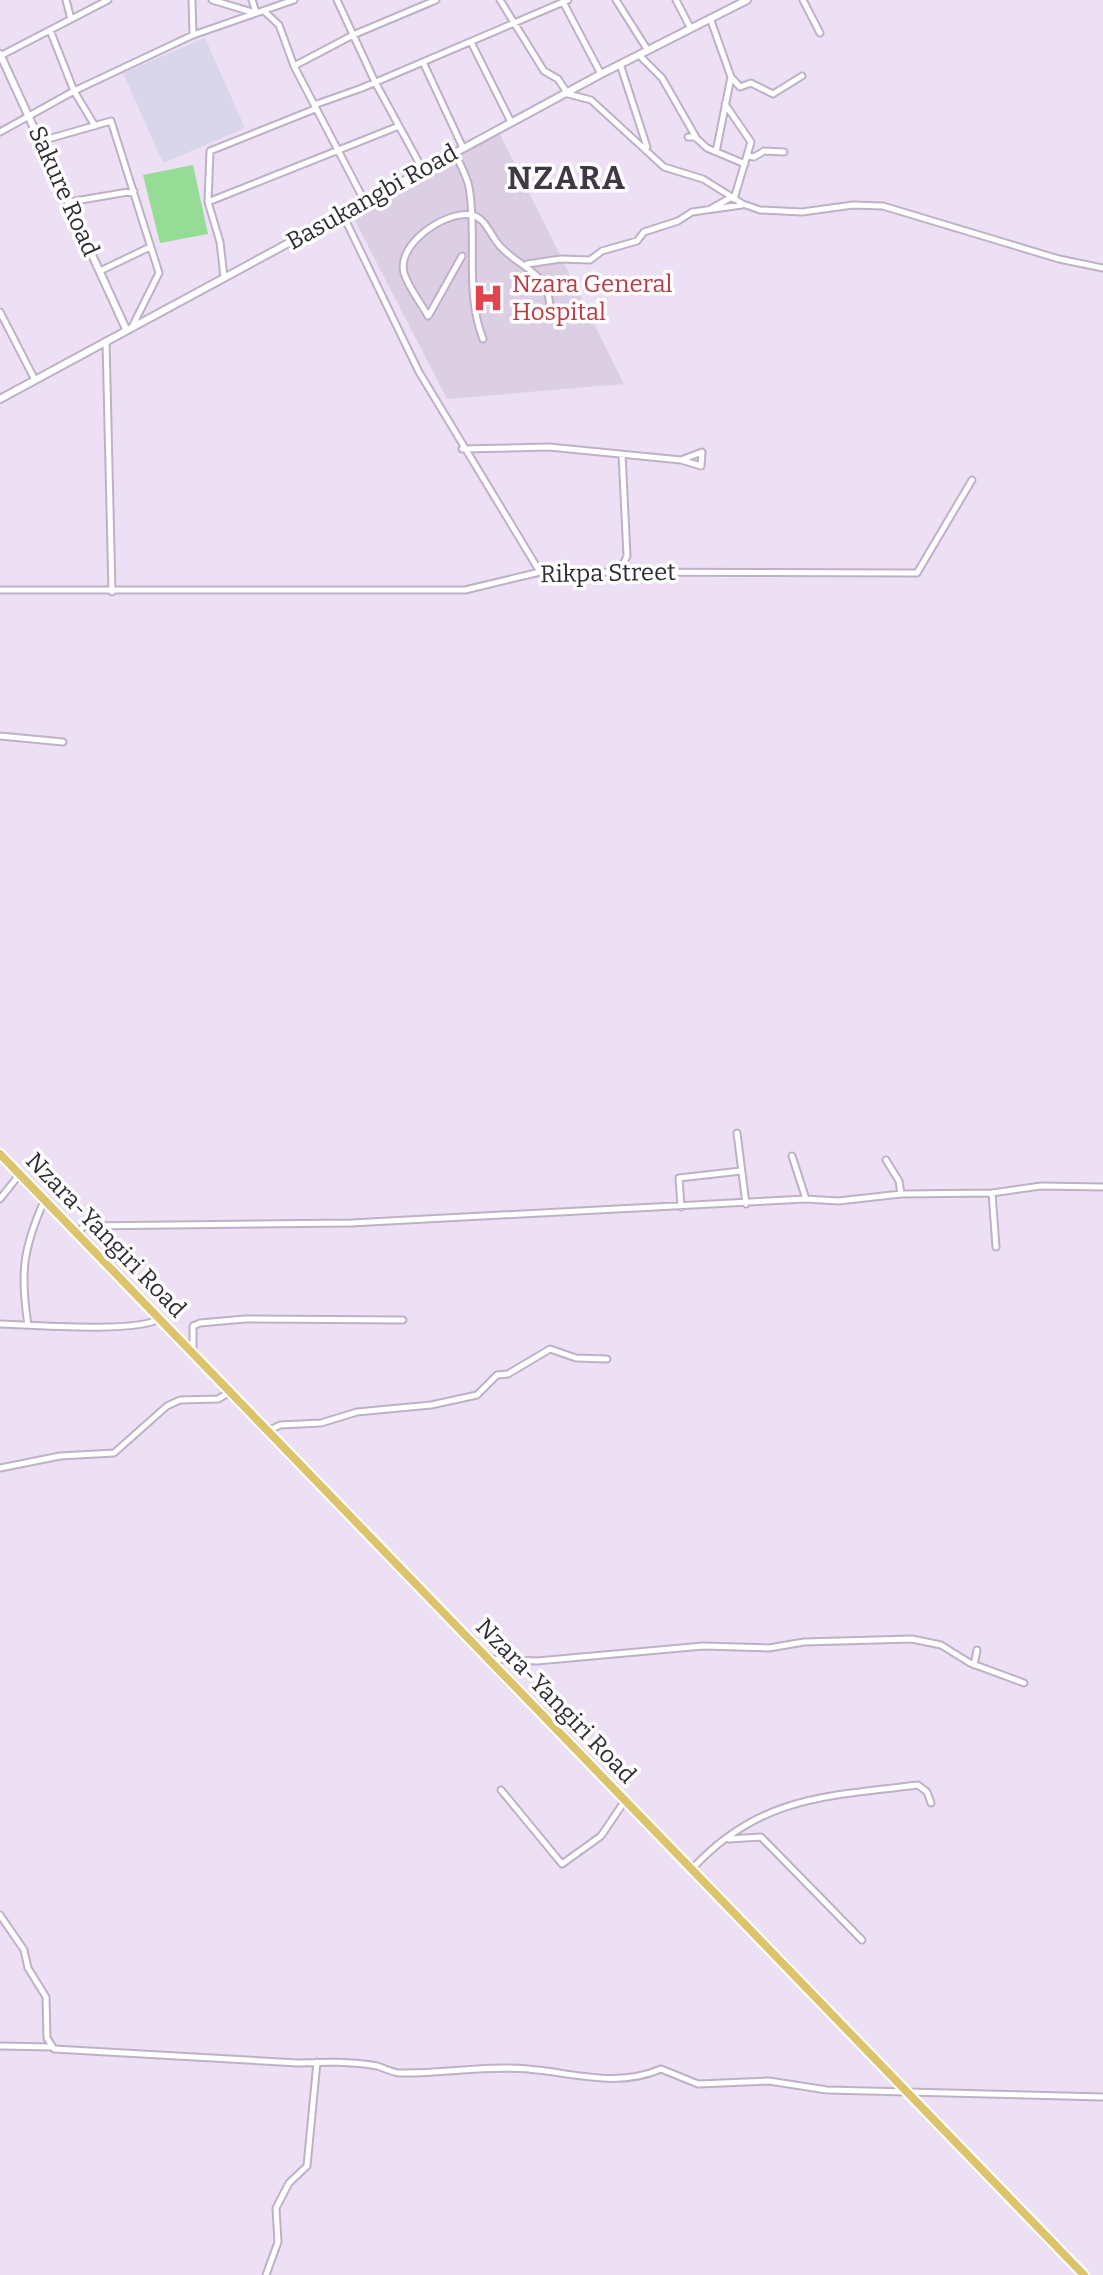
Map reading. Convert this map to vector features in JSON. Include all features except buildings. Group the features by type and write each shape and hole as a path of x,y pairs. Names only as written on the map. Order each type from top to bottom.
{"main road":[{"name":"Nzara-Yangiri Road","path":"0,1154 1084,2275"}],"street":[{"path":"66,0 71,19"},
{"path":"0,55 108,0"},
{"path":"192,0 193,35"},
{"path":"212,0 256,13"},
{"path":"252,0 256,13"},
{"path":"0,132 74,91 193,35 294,0"},
{"path":"337,0 375,82 423,171"},
{"path":"294,66 353,35 436,0"},
{"path":"500,0 536,62 558,79 568,94 591,100 664,167 703,179 743,204 760,210 802,212 853,205 883,206 1056,258 1103,268"},
{"path":"616,0 647,49"},
{"path":"676,0 690,27"},
{"path":"803,0 820,33"},
{"path":"224,277 220,242 208,202 210,151 565,1 601,74"},
{"name":"Basukangbi Road","path":"1,396 742,1"},
{"path":"263,11 279,25 294,66 365,202"},
{"path":"710,17 731,77 740,87 751,83 773,94 802,76"},
{"path":"50,30 74,91 95,126"},
{"path":"471,42 511,122"},
{"name":"Sakure Road","path":"0,55 100,271 130,327"},
{"path":"639,55 662,78 697,139"},
{"path":"423,62 463,148"},
{"path":"620,64 648,150"},
{"path":"716,152 731,77"},
{"path":"707,212 733,198 751,142 725,104"},
{"path":"41,141 111,121 159,273 130,327"},
{"path":"208,202 399,126"},
{"path":"688,137 745,164"},
{"path":"748,156 754,157 764,151 784,152"},
{"path":"455,152 469,185 476,322 483,339"},
{"path":"69,202 134,191"},
{"path":"527,264 590,260 602,251 637,241 644,232 678,221 687,213 743,204"},
{"path":"343,215 419,372 462,449 540,572"},
{"path":"462,256 428,316 403,272 405,256 424,233 454,216 471,215 480,219 500,247 527,264 543,283 551,305 549,317"},
{"path":"100,271 150,247"},
{"path":"0,312 35,380"},
{"path":"106,340 112,592"},
{"path":"462,449 549,447 681,460"},
{"path":"620,571 627,556 622,454"},
{"name":"Rikpa Street","path":"0,590 112,592 333,587 465,590 540,572 917,573 972,480"},
{"path":"0,736 63,742"},
{"path":"737,1133 746,1204"},
{"path":"792,1156 806,1199"},
{"path":"886,1160 899,1181 901,1194"},
{"path":"681,1207 679,1178 741,1171"},
{"path":"0,1199 20,1175"},
{"path":"76,1234 79,1228 98,1226 351,1223 806,1199 838,1201 901,1194 992,1193 1041,1186 1103,1187"},
{"path":"992,1193 996,1247"},
{"path":"28,1325 21,1283 23,1263 26,1245 44,1201"},
{"path":"0,1324 141,1325 158,1319"},
{"path":"192,1354 193,1326 200,1323 245,1319 403,1320"},
{"path":"267,1431 280,1425 321,1423 357,1412 431,1405 477,1395 497,1375 508,1374 550,1349 576,1358 607,1359"},
{"path":"0,1468 60,1456 114,1453 167,1406 180,1400 218,1399 230,1392"},
{"path":"488,1659 537,1661 703,1646 769,1648 804,1642 912,1639 941,1645 974,1665 1024,1683"},
{"path":"974,1665 977,1650"},
{"path":"691,1870 744,1825 779,1807 820,1796 918,1785 927,1792 931,1803"},
{"path":"501,1790 562,1864 601,1836 624,1802"},
{"path":"728,1839 761,1837 862,1940"},
{"path":"0,1915 24,1950 28,1968 46,1997 51,2047"},
{"path":"0,2046 380,2066 397,2073 447,2068 527,2069 603,2079 633,2079 661,2069 698,2084 769,2081 827,2090 1103,2097"},
{"path":"266,2275 278,2242 276,2208 289,2183 307,2166 317,2062"}],"shaded area":[{"path":"205,38 245,128 163,163 123,73"},
{"name":"Nzara General Hospital","path":"499,132 624,384 447,399 351,213"}],"green space":[{"path":"193,165 208,234 160,243 143,175"}],"place":[{"name":"Nzara General Hospital","path":"488,298"}],"district":[{"name":"NZARA","path":"567,178"}]}
